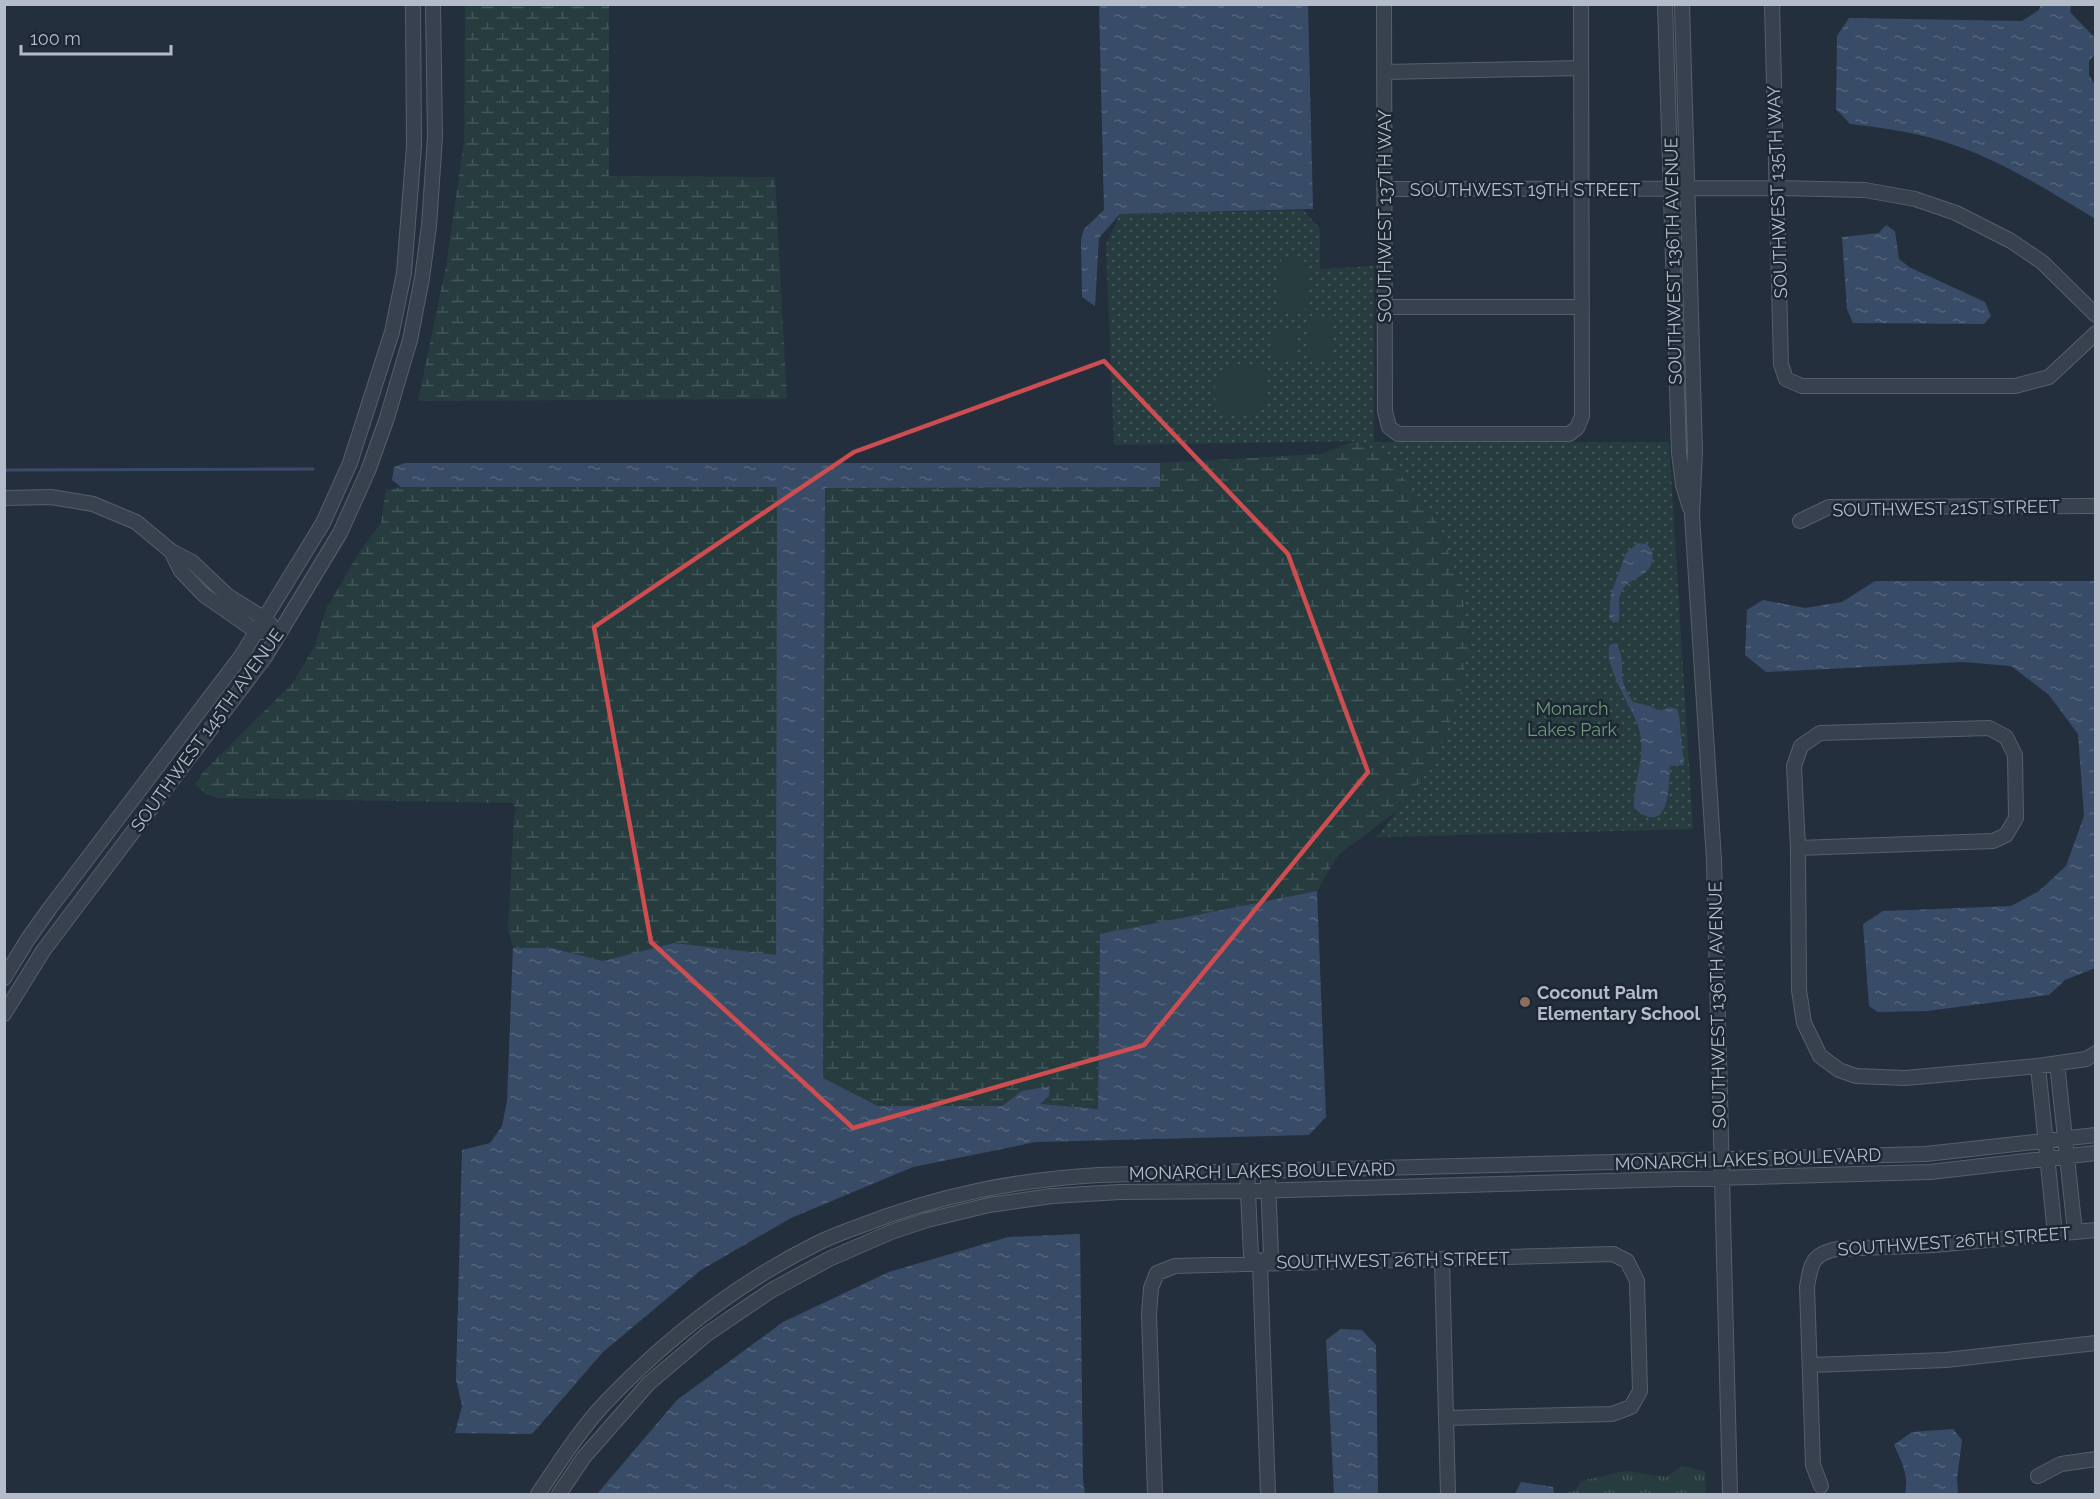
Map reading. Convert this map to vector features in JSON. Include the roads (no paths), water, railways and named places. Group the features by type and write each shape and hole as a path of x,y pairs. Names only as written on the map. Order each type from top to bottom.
{"street":[{"name":"SOUTHWEST 145TH AVENUE","path":"4,978 50,908 242,655 323,523 341,483 367,414 392,332 404,273 414,146 413,4"},
{"name":"SOUTHWEST 145TH AVENUE","path":"4,1014 43,951 265,657 339,533 368,471 387,418 410,340 422,278 429,226 435,137 433,4"},
{"name":"SOUTHWEST 137TH WAY","path":"1384,4 1385,411 1389,427 1398,434 1569,434 1577,428 1582,416 1581,307"},
{"path":"1385,307 1581,307 1581,4"},
{"name":"SOUTHWEST 136TH AVENUE","path":"1665,4 1678,453 1683,485 1692,515"},
{"name":"SOUTHWEST 136TH AVENUE","path":"1682,4 1695,452 1692,515 1714,860 1730,1494"},
{"name":"SOUTHWEST 135TH WAY","path":"1772,4 1781,364 1786,379 1803,387 2015,387 2049,377 2096,333"},
{"path":"1384,72 1581,68"},
{"name":"SOUTHWEST 19TH STREET","path":"1384,189 1777,188 1865,190 1915,199 1956,213 2011,241 2042,262 2096,315"},
{"path":"4,498 51,497 93,504 136,522 171,551 192,562 228,596 265,619 279,633"},
{"name":"SOUTHWEST 21ST STREET","path":"1800,521 1829,507 2096,506"},
{"path":"171,551 181,571 204,595 256,632 279,633"},
{"path":"1798,848 1993,841 2006,835 2016,818 2015,755 2006,737 1989,728 1820,733 1801,746 1794,766 1798,848 1799,990 1804,1023 1820,1056 1839,1070 1856,1076 1905,1078 2038,1066 2086,1059 2096,1053"},
{"path":"2057,1063 2075,1232"},
{"path":"2038,1066 2055,1234"},
{"name":"MONARCH LAKES BOULEVARD","path":"538,1494 571,1445 604,1404 638,1370 695,1320 760,1276 819,1242 884,1217 963,1193 1049,1178 1926,1154 2096,1135"},
{"name":"MONARCH LAKES BOULEVARD","path":"559,1494 585,1457 650,1383 707,1334 772,1290 829,1259 891,1232 927,1220 989,1205 1120,1191 1248,1191 1930,1172 2096,1154"},
{"path":"1247,1171 1251,1256 1260,1264 1268,1494"},
{"path":"1260,1264 1271,1255 1267,1171"},
{"path":"1027,1200 1026,1192 1030,1189 1118,1182 1141,1174"},
{"name":"SOUTHWEST 26TH STREET","path":"1810,1365 1808,1287 1810,1269 1815,1258 1824,1251 1935,1245 2096,1230"},
{"path":"1250,1241 1270,1241"},
{"name":"SOUTHWEST 26TH STREET","path":"1155,1494 1149,1314 1151,1288 1157,1273 1175,1266 1613,1254 1627,1261 1637,1281 1640,1380 1640,1391 1631,1407 1612,1414 1446,1418"},
{"path":"1442,1260 1448,1494"},
{"path":"1821,1486 1813,1465 1810,1365 1946,1360 2096,1343"},
{"path":"2038,1476 2061,1464 2096,1459"}],"water":[{"path":"2041,4 2068,5 2071,7 2070,12 2095,38 2095,54 2089,61 2089,75 2096,87 2096,216 2094,218 2026,178 1973,152 1916,134 1850,124 1836,109 1837,36 1849,18 2022,21 2039,10"},
{"path":"1099,5 1308,5 1313,209 1120,214 1099,238 1095,306 1082,297 1081,240 1084,229 1104,210"},
{"path":"1886,225 1895,231 1899,259 1909,267 1985,302 1991,316 1984,324 1853,323 1847,309 1842,237 1879,233"},
{"path":"405,463 1160,463 1160,487 825,488 823,1078 878,1106 1002,1106 1022,1091 1050,1086 1049,1096 1040,1104 1098,1109 1100,934 1317,891 1326,1117 1309,1135 1036,1142 913,1167 791,1218 701,1270 603,1352 532,1434 455,1433 462,1406 456,1380 462,1150 490,1143 502,1126 507,1101 513,948 551,948 603,961 674,943 776,955 777,487 401,487 392,480 394,467"},
{"path":"1638,543 1647,544 1652,550 1650,567 1624,588 1619,598 1619,620 1614,623 1609,619 1611,594 1626,553"},
{"path":"1875,581 2095,581 2095,968 2065,980 2049,995 1927,1011 1878,1012 1869,1006 1863,924 1883,911 2011,906 2039,891 2066,866 2084,816 2078,734 2049,695 2011,666 1963,662 1766,672 1745,655 1747,610 1763,600 1805,608 1842,602"},
{"path":"1615,643 1620,652 1624,685 1633,702 1660,711 1670,707 1677,709 1679,716 1684,765 1670,766 1665,807 1661,814 1654,817 1646,816 1634,808 1641,757 1641,736 1610,663 1610,645"},
{"path":"1080,1234 1085,1494 597,1494 677,1400 783,1322 889,1272 1008,1237"},
{"path":"1341,1329 1362,1330 1376,1345 1378,1494 1334,1494 1326,1340"},
{"path":"1953,1429 1962,1440 1957,1479 1958,1494 1905,1494 1905,1475 1894,1445 1912,1432"},
{"path":"1521,1482 1553,1487 1554,1494 1515,1494"}],"waterway":[{"path":"4,470 313,469"}],"place":[{"name":"Coconut Palm Elementary School","path":"1525,1002"}],"park label":[{"name":"Monarch Lakes Park","path":"1572,718"}]}
